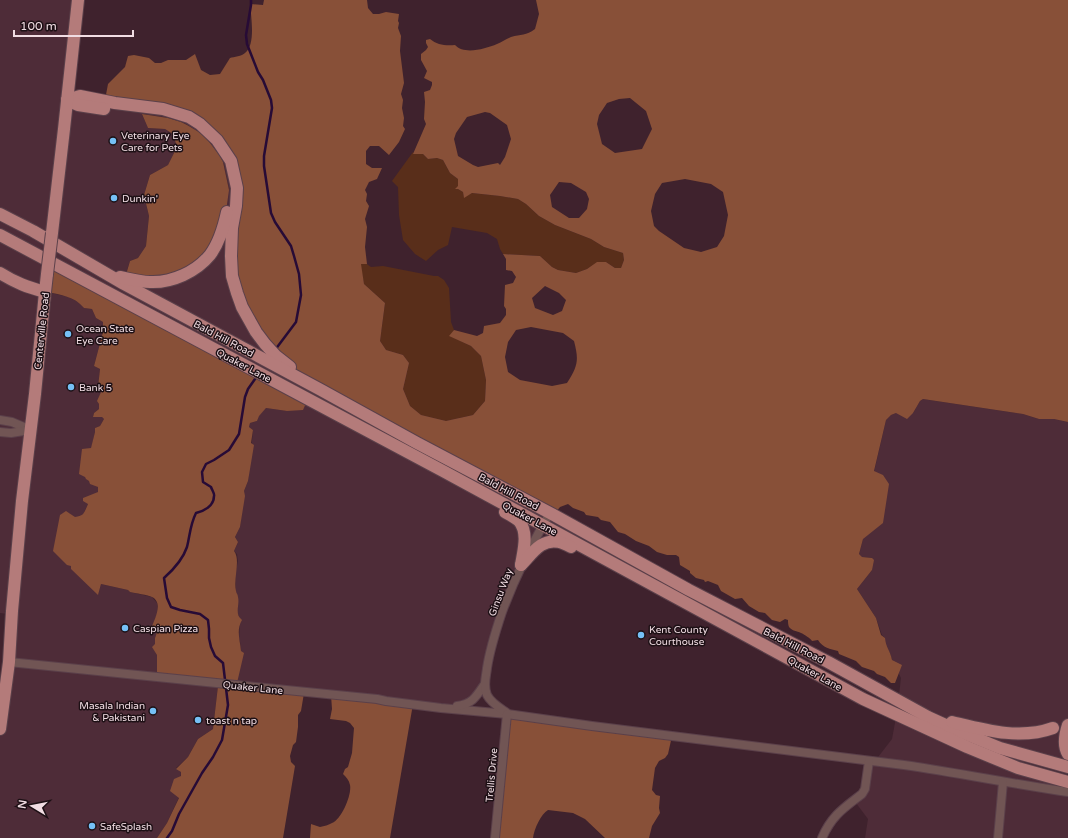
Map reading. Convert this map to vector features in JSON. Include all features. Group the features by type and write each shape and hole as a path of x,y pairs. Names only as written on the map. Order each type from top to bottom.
{"main road":[{"name":"Centerville Road","path":"0,729 3,680 9,662 13,599 44,292 48,274 78,0"},
{"path":"67,100 80,96 115,103 163,109 189,117 204,127 217,140 231,161 237,188 230,256 232,276 242,307 256,332 273,353 293,370 321,390"},
{"path":"67,100 78,105 162,117 186,124 204,136 218,153 224,163 230,188 224,226 218,242 210,254 193,270 165,281 152,282 139,282 105,273"},
{"name":"Bald Hill Road","path":"0,214 33,231 124,284 417,443 550,513 689,590 828,662 928,717 1000,748 1068,767"},
{"name":"Quaker Lane","path":"0,235 443,471 863,699 967,747 1018,768 1068,782"},
{"path":"0,273 10,280 28,288 44,292"},
{"path":"443,471 519,521 524,530 521,565"},
{"path":"521,565 538,547 548,542 559,542 608,560"},
{"path":"928,717 985,730 1014,734 1044,731 1053,728"},
{"path":"1068,725 1065,742 1066,751 1068,754"}],"street":[{"path":"0,420 12,422 31,430"},
{"path":"0,432 11,433 31,430"},
{"name":"Ginsu Way","path":"446,708 460,706 470,702 475,698 484,685 494,634 506,602 521,565 550,513"},
{"name":"Quaker Lane","path":"9,662 377,699 507,714 949,772 1068,792"},
{"path":"484,685 490,699 507,714"},
{"name":"Trellis Drive","path":"496,838 507,714"},
{"path":"822,838 836,814 862,794 869,761"},
{"path":"998,838 1003,782"}],"shaded area":[{"path":"0,0 78,0 73,89 88,97 189,117 542,510 524,560 505,600 483,688 474,699 451,707 237,683 241,651 239,638 240,619 237,612 238,596 236,592 235,575 238,561 237,554 234,551 238,542 235,537 240,527 244,491 248,481 253,430 249,427 250,423 257,421 258,416 266,408 287,411 50,262 47,292 69,297 80,303 84,308 92,309 96,318 103,322 103,332 94,366 100,369 98,387 101,392 98,401 99,409 93,416 102,417 104,419 100,426 95,428 85,477 98,487 98,492 88,504 81,517 74,517 69,513 71,566 98,594 101,584 152,597 157,603 158,612 151,629 157,632 155,644 157,655 157,676 218,686 213,729 198,739 188,757 176,768 181,772 179,797 167,823 157,838 0,838 0,697 8,614 0,613","holes":["142,114 168,118 187,125 210,143 223,162 229,190 125,277 130,261 138,258 146,246 149,216 144,195 150,175 168,165 177,147 173,134 165,129 148,128"]},
{"path":"264,0 367,0 368,8 373,14 386,12 399,14 398,28 401,36 400,51 404,83 401,94 403,100 403,126 405,129 399,142 389,155 379,146 370,146 366,151 366,164 372,168 382,168 377,179 369,182 365,190 367,194 366,201 369,206 365,219 367,227 365,247 367,264 361,264 364,284 385,303 380,341 386,350 403,355 409,363 403,389 410,406 421,415 446,421 473,415 485,401 486,380 481,356 471,346 449,336 454,330 477,336 483,333 484,326 500,323 506,315 506,309 504,306 505,285 513,283 516,277 512,271 506,270 506,259 503,254 540,256 552,267 558,270 576,273 587,269 597,262 606,262 615,268 621,268 624,260 623,253 604,247 591,239 555,225 539,216 518,199 472,193 464,198 463,192 455,189 458,186 458,179 450,173 443,160 437,158 428,159 423,154 413,154 426,124 424,119 424,92 430,90 432,85 432,82 424,78 427,71 421,60 421,54 428,47 426,40 430,39 442,45 455,45 464,50 475,50 492,46 511,37 526,34 535,29 539,14 536,0 1068,0 1068,422 1054,419 1039,419 1023,414 923,399 907,419 896,413 891,415 886,420 874,471 883,475 889,484 883,523 863,539 859,554 862,557 872,558 874,560 872,570 857,589 876,618 881,635 885,638 892,660 902,665 895,683 891,683 885,677 862,667 856,661 839,654 838,651 829,649 818,640 812,641 804,634 790,628 788,620 785,619 780,622 772,620 765,613 759,612 749,606 742,598 735,599 721,591 718,585 696,578 690,573 690,571 680,565 679,557 676,555 667,555 657,552 649,546 618,532 610,522 601,520 598,517 586,515 584,512 573,508 568,504 560,507 551,518 320,390 270,350 237,294 237,186 229,158 199,123 105,100 108,84 125,67 128,56 134,55 149,58 155,63 161,63 168,60 186,60 195,54 201,70 210,75 220,74 230,58 245,53 251,44 252,23 250,4 263,5","holes":["630,98 646,111 652,129 642,149 615,153 602,144 597,124 599,115 607,103 619,99","485,112 490,113 507,125 511,139 505,157 500,165 498,163 478,167 458,156 454,139 456,133 467,117","685,179 711,184 723,192 728,215 724,236 717,247 701,252 684,248 654,226 651,211 655,194 662,183","559,182 571,183 586,192 589,199 587,209 579,218 569,218 552,207 550,195","545,286 559,293 566,300 562,311 553,315 535,308 532,298","531,327 563,333 574,341 577,353 575,367 567,383 552,386 520,380 508,372 505,357 508,342 516,330"]},
{"path":"142,114 168,118 187,125 202,134 223,162 229,190 224,225 211,252 179,277 125,278 130,261 138,258 146,246 149,216 144,195 150,175 168,165 177,147 173,134 165,129 148,128"},
{"path":"413,152 414,154 423,154 428,159 437,158 443,160 450,173 458,179 458,189 463,192 464,197 472,193 518,199 539,216 555,225 591,239 604,247 623,253 624,260 621,268 615,268 606,262 598,262 587,269 576,273 558,270 552,267 540,256 503,254 497,239 487,233 452,227 448,245 438,250 426,261 415,254 403,240 399,215 398,187 392,181"},
{"path":"360,263 367,264 371,267 383,266 438,276 444,280 449,288 451,322 454,330 450,336 471,346 481,356 486,380 485,401 473,415 446,421 421,415 410,406 403,389 409,363 403,355 386,350 380,341 385,303 364,284"},
{"path":"49,266 307,401 303,410 287,411 266,408 259,416 257,421 250,423 249,427 253,430 251,443 254,445 248,481 244,491 245,496 240,527 235,537 238,542 234,551 237,559 235,586 238,595 238,615 242,620 239,628 239,635 241,651 244,653 237,683 304,693 301,711 298,715 296,742 293,745 290,756 291,762 295,766 283,838 157,838 167,823 179,798 170,791 174,779 181,776 181,772 176,769 188,757 198,739 213,729 218,686 157,676 157,655 152,647 155,644 157,632 151,629 158,607 156,600 152,597 130,592 128,590 101,584 98,595 71,569 71,566 67,565 53,551 60,515 66,511 75,517 82,515 88,504 83,501 83,498 98,492 98,487 90,484 85,477 79,474 82,449 91,448 95,428 100,426 104,419 102,417 93,417 94,413 99,409 99,404 97,401 101,392 98,387 100,369 94,366 103,332 103,322 96,318 92,309 84,308 72,298 47,292"},
{"path":"923,399 1023,414 1039,419 1054,419 1068,422 1068,767 1029,761 1023,762 1068,782 1068,838 865,838 868,819 856,803 860,800 867,763 875,761 892,739 901,678 885,646 885,638 882,635 876,618 857,589 872,570 872,558 861,557 859,554 863,539 874,472 886,420 891,415 896,413 913,413 920,401"},
{"path":"331,695 413,704 390,838 310,838 311,824 320,827 336,821 346,806 350,789 349,782 343,774 345,769 348,767 352,753 354,728 346,721 330,719 332,709"},
{"path":"507,715 672,736 668,754 665,758 659,761 655,768 652,790 656,795 660,796 660,813 652,826 649,838 605,838 585,819 573,813 548,810 538,822 533,838 494,838"}],"waterway":[{"path":"251,0 246,35 247,44 271,100 272,108 264,156 264,166 271,213 275,222 291,246 299,274 301,295 296,322 275,350"},
{"path":"167,838 202,773 222,740 228,705 223,663 215,656 211,647 208,620 200,614 171,607 167,598 164,578 183,556 187,547 191,526 196,513 205,509 214,500 214,493 211,487 203,482 202,472 206,464 229,450 239,434 245,397 248,389 255,379"}],"place":[{"name":"Veterinary Eye Care for Pets","path":"113,141"},
{"name":"Dunkin'","path":"114,198"},
{"name":"Ocean State Eye Care","path":"68,334"},
{"name":"Bank 5","path":"71,387"},
{"name":"Caspian Pizza","path":"125,628"},
{"name":"Kent County Courthouse","path":"641,635"},
{"name":"Masala Indian & Pakistani","path":"153,711"},
{"name":"toast n tap","path":"198,720"},
{"name":"SafeSplash","path":"92,826"}]}
